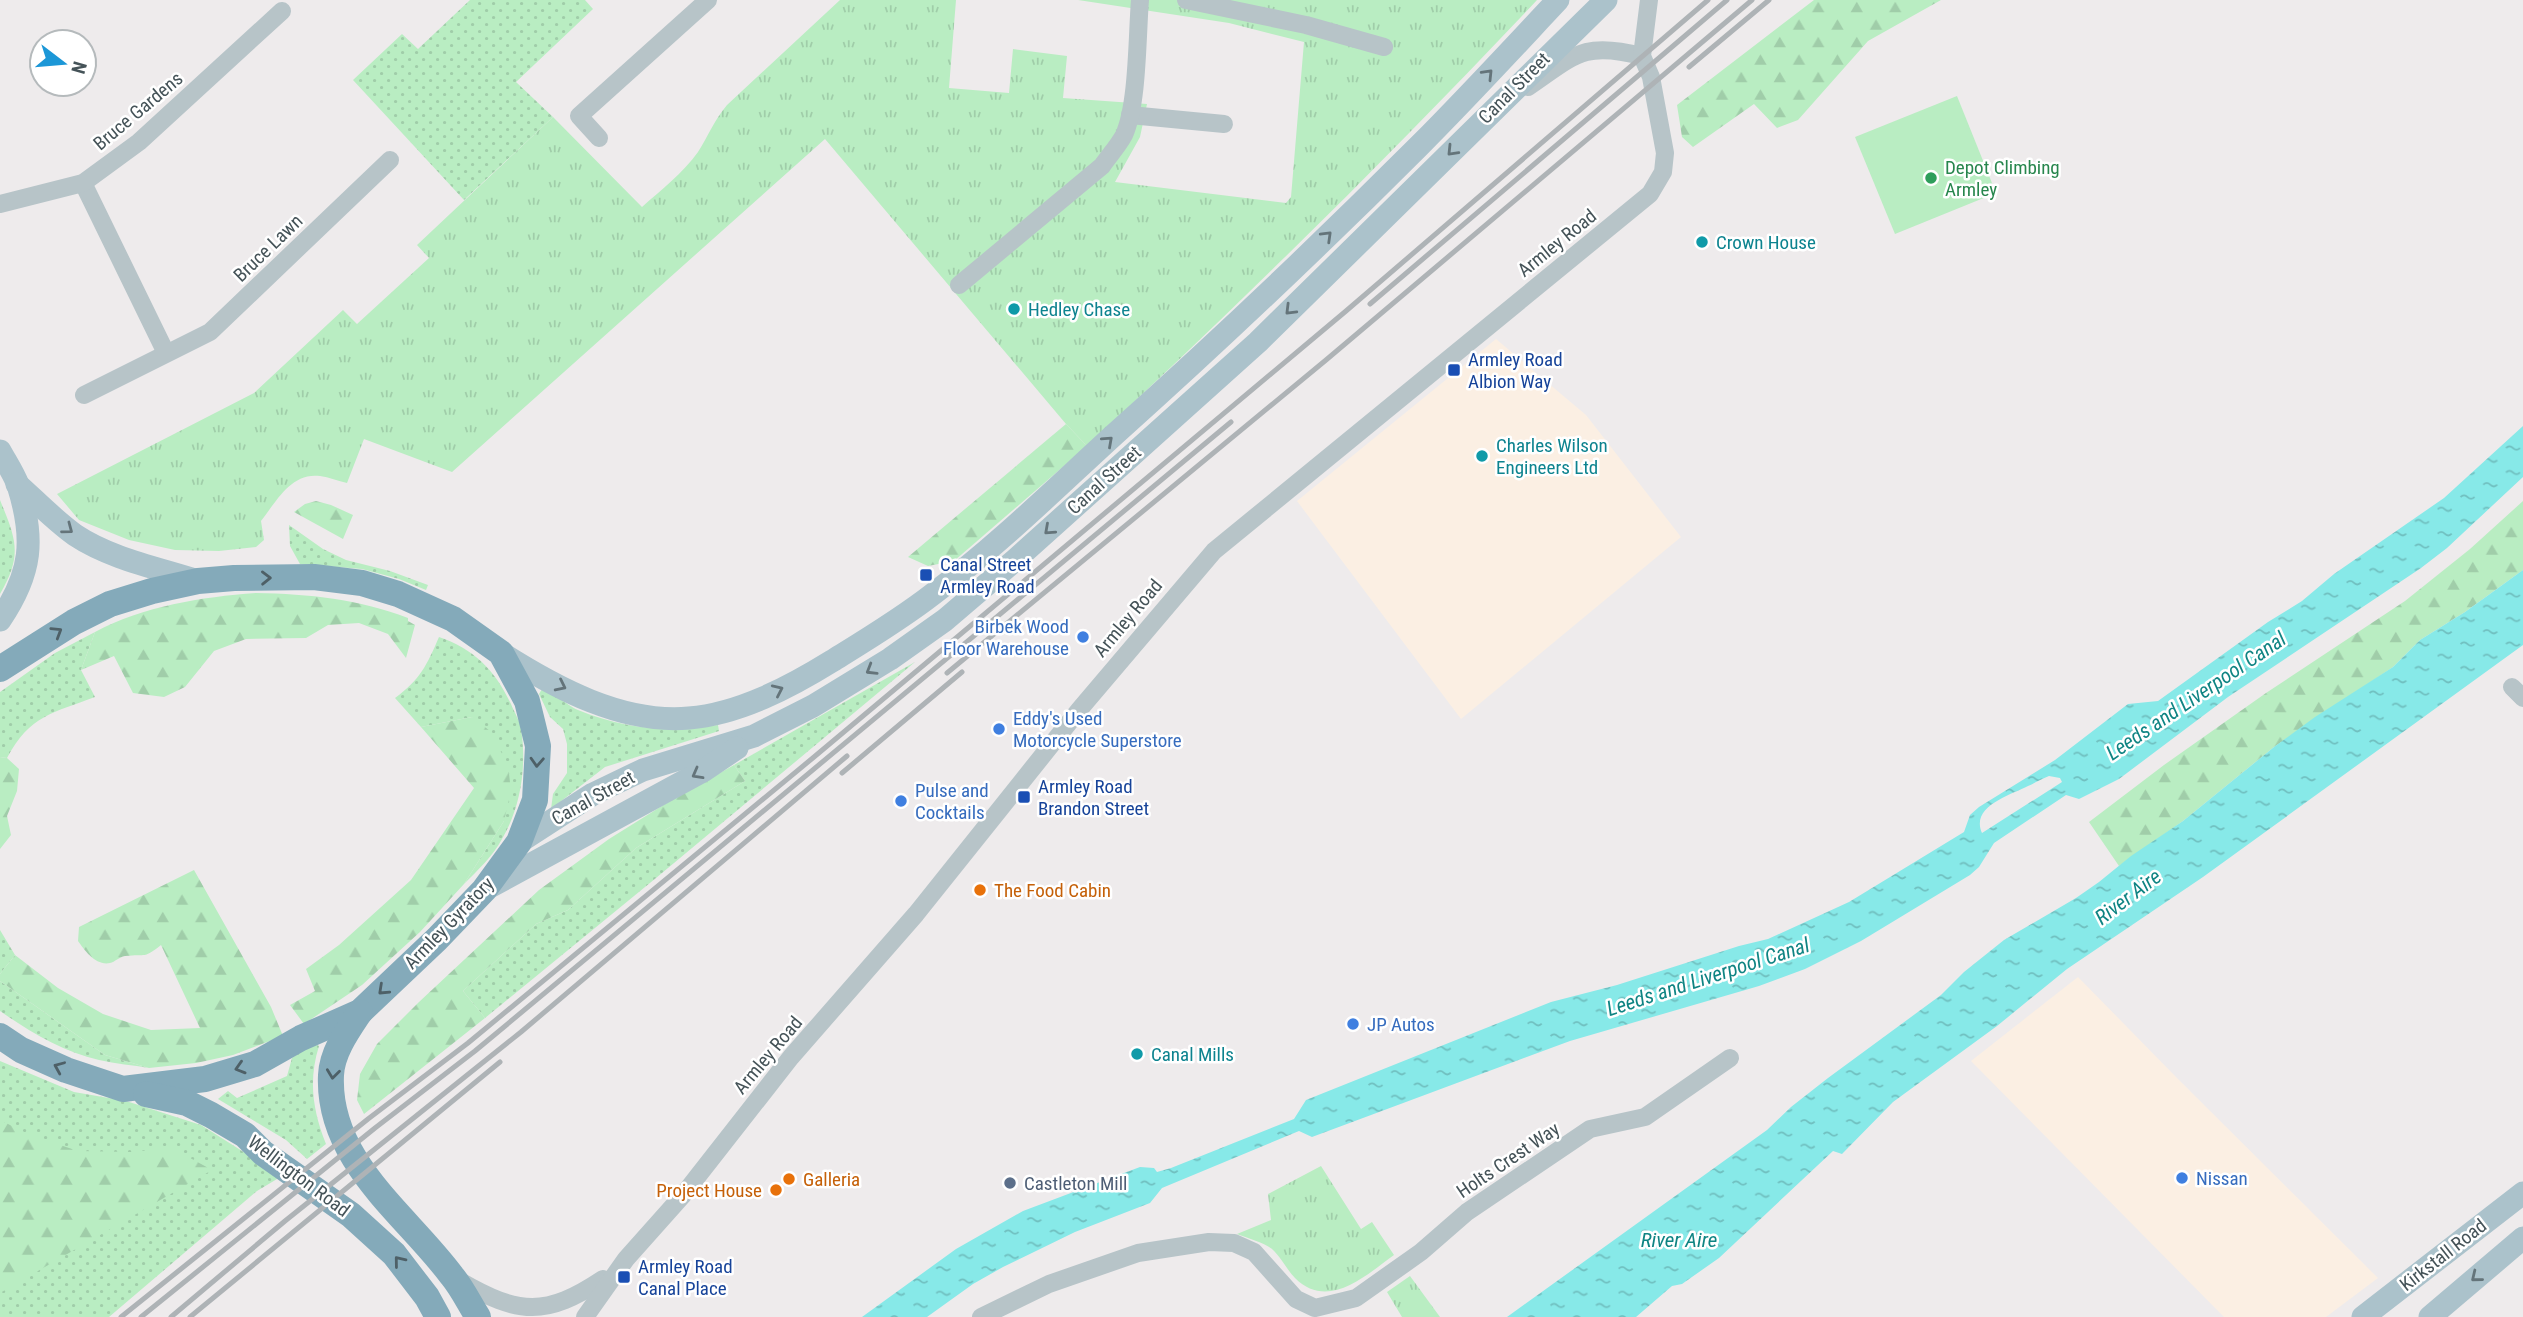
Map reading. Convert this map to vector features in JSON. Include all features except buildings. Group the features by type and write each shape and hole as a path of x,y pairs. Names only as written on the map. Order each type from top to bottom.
{"highway":[{"name":"Armley Gyratory","path":"0,669 74,622 110,604 152,591 198,581 234,578 314,577 362,583 420,603 453,619 501,653 527,701 538,746 535,800 520,842 484,890 437,939 359,1012 301,1038 255,1063 205,1079 123,1089 54,1065 21,1050 0,1036"},
{"name":"Wellington Road","path":"359,1012 341,1043 331,1073 333,1105 342,1135 367,1177 453,1277 478,1317"},
{"name":"Wellington Road","path":"123,1089 187,1102 244,1135 263,1153 351,1215 394,1254 427,1297 438,1317"}],"main road":[{"name":"Canal Street","path":"501,653 576,693 615,710 653,719 691,718 723,712 772,694 838,657 934,593 1057,487 1235,326 1421,144 1558,0"},
{"name":"Canal Street","path":"520,842 593,794 643,770 754,736 813,706 890,659 946,620 1258,342 1606,0"},
{"path":"0,451 18,484 29,537 29,553 23,581 3,613"},
{"path":"18,484 52,517 93,545 198,581"},
{"path":"484,890 703,771 754,736"},
{"name":"Kirkstall Road","path":"2363,1317 2523,1193"},
{"name":"Kirkstall Road","path":"2430,1317 2523,1238"}],"street":[{"path":"600,138 579,116 708,0"},
{"path":"959,285 1101,166 1124,134 1130,116 1140,0"},
{"path":"1186,0 1306,25 1384,47"},
{"name":"Armley Road","path":"585,1317 626,1259 682,1195 791,1057 916,914 1079,709 1213,551 1650,194 1662,172 1665,153 1651,77 1642,56 1649,0"},
{"name":"Bruce Gardens","path":"0,204 83,183 139,142 282,11"},
{"path":"1485,116 1580,52 1612,48 1642,56"},
{"path":"1130,116 1224,124"},
{"name":"Bruce Lawn","path":"84,395 210,332 390,160"},
{"path":"83,183 166,353"},
{"name":"Holts Crest Way","path":"981,1317 1049,1284 1138,1253 1209,1242 1234,1243 1254,1252 1296,1299 1314,1312 1356,1298 1420,1252 1467,1212 1590,1129 1645,1117 1730,1058"},
{"name":"Armley Road","path":"453,1277 501,1305 541,1315 567,1306 588,1293 626,1259"}],"shaded area":[{"path":"1496,339 1586,415 1681,537 1461,719 1297,501"},
{"name":"Nissan","path":"2078,977 2378,1278 2326,1317 2224,1317 1971,1061"}],"green space":[{"path":"470,0 585,0 593,9 516,82 553,117 464,200 353,80 402,34 418,49"},
{"path":"840,0 956,0 949,88 1009,93 1013,49 1067,56 1063,98 1147,104 1140,137 1115,182 1286,203 1291,197 1304,42 1229,23 1078,0 1537,0 1316,227 1087,446 825,139 452,472 364,439 347,483 310,476 293,483 261,521 264,540 256,547 219,551 175,550 129,540 79,520 57,494 254,393 343,310 357,324 429,258 417,245 553,117 642,207 692,160 727,105"},
{"path":"1814,0 1941,0 1868,41 1798,120 1777,128 1754,104 1693,147 1682,137 1677,105"},
{"name":"Depot Climbing Armley","path":"1957,96 1996,193 1895,234 1855,137"},
{"path":"1066,424 1087,446 954,561 928,566 908,557"},
{"path":"0,500 15,547 12,568 0,594 0,512"},
{"path":"316,501 353,515 343,539 294,512 305,504"},
{"path":"2523,501 2523,570 2465,612 2420,640 2393,667 2274,747 2183,821 2119,866 2089,822 2266,693 2405,601 2470,549"},
{"path":"289,525 323,549 346,560 390,571 428,585 426,590 362,569 300,564 290,546"},
{"path":"256,593 334,599 371,606 408,618 408,621 415,625 406,658 388,634 359,623 328,625 306,638 246,639 214,651 185,687 164,697 133,693 114,656 81,670 95,632 114,623 173,604"},
{"path":"95,632 81,670 95,697 44,717 25,733 7,758 0,757 0,692 55,653"},
{"path":"439,637 473,655 498,681 518,720 523,743 521,786 509,827 485,863 464,884 504,821 472,717 421,727 395,698 411,685 422,671"},
{"path":"915,662 485,1018 463,991 536,924 568,910 636,848 745,781 734,765"},
{"path":"542,689 578,710 614,722 664,729 718,725 719,731 605,767 551,809 553,794 567,773 567,744 563,729 550,717 539,694"},
{"path":"472,717 490,731 508,765 511,791 504,821 464,884 420,932 362,985 304,1024 290,1005 315,991 306,969 339,945 411,880 474,788 421,727"},
{"path":"0,757 7,758 19,769 17,791 7,816 11,835 0,849"},
{"path":"734,765 745,781 636,848 568,910 536,924 463,991 485,1018 364,1114 357,1100 360,1074 377,1044 419,1002 539,890 609,839"},
{"path":"194,870 271,1007 283,1036 233,1055 196,1063 149,1068 105,1055 0,981 0,974 15,955 58,988 103,1014 151,1030 200,1028 161,945 147,954 125,956 105,963 91,957 78,941 79,927"},
{"path":"0,930 15,955 0,974"},
{"path":"0,981 105,1055 149,1068 86,1056 35,1034 0,1011"},
{"path":"314,1043 319,1046 313,1096 326,1144 307,1159 286,1140 218,1099 228,1091 237,1098 287,1076 292,1058"},
{"path":"0,1061 74,1092 126,1101 201,1125 282,1176 257,1191 109,1317 0,1317"},
{"path":"0,1120 30,1135 78,1151 131,1152 172,1148 212,1170 0,1293"},
{"path":"1321,1166 1361,1229 1372,1222 1394,1255 1359,1280 1333,1291 1308,1287 1295,1278 1272,1249 1237,1234 1271,1220 1268,1194"},
{"path":"1410,1276 1440,1317 1402,1317 1387,1292"}],"water":[{"name":"Leeds and Liverpool Canal","path":"2523,426 2523,477 2447,548 2228,697 2119,779 2079,799 2066,795 1994,843 1979,867 1970,875 1861,941 1805,969 1759,986 1570,1041 1312,1137 1299,1131 1162,1188 1150,1203 1075,1232 1003,1267 973,1284 927,1317 862,1317 956,1249 1023,1211 1140,1167 1154,1168 1157,1172 1171,1168 1294,1119 1306,1100 1551,1002 1768,939 1849,902 1964,832 1970,815 1979,807 2055,760 2128,704 2158,701 2444,498","holes":["2049,776 2060,778 2062,782 1982,833 1982,816 1994,803"]},
{"name":"River Aire","path":"2523,570 2523,645 2203,877 2067,969 1997,1026 1893,1102 1842,1154 1833,1151 1719,1258 1682,1284 1672,1286 1636,1317 1507,1317 1767,1130 1828,1078 1941,995 1964,972 2004,940 2099,882 2131,856 2183,821 2274,747 2393,667 2420,640 2465,612"}],"railway":[{"path":"121,1317 368,1119 468,1043 814,757 1346,311 1708,0"},
{"path":"1370,304 1727,0"},
{"path":"947,673 1326,360 1752,0"},
{"path":"1689,67 1769,0"},
{"path":"141,1317 475,1051 1231,422"},
{"path":"842,773 962,672"},
{"path":"171,1317 285,1221 521,1032 847,756"},
{"path":"190,1317 500,1062"}],"place":[{"name":"Depot Climbing Armley","path":"1931,178"},
{"name":"Crown House","path":"1702,242"},
{"name":"Hedley Chase","path":"1014,309"},
{"name":"Armley Road Albion Way","path":"1454,370"},
{"name":"Charles Wilson Engineers Ltd","path":"1482,456"},
{"name":"Canal Street Armley Road","path":"926,575"},
{"name":"Birbek Wood Floor Warehouse","path":"1083,637"},
{"name":"Eddy's Used Motorcycle Superstore","path":"999,729"},
{"name":"Armley Road Brandon Street","path":"1024,797"},
{"name":"Pulse and Cocktails","path":"901,801"},
{"name":"The Food Cabin","path":"980,890"},
{"name":"JP Autos","path":"1353,1024"},
{"name":"Canal Mills","path":"1137,1054"},
{"name":"Nissan","path":"2182,1178"},
{"name":"Galleria","path":"789,1179"},
{"name":"Castleton Mill","path":"1010,1183"},
{"name":"Project House","path":"776,1190"},
{"name":"Armley Road Canal Place","path":"624,1277"}]}
